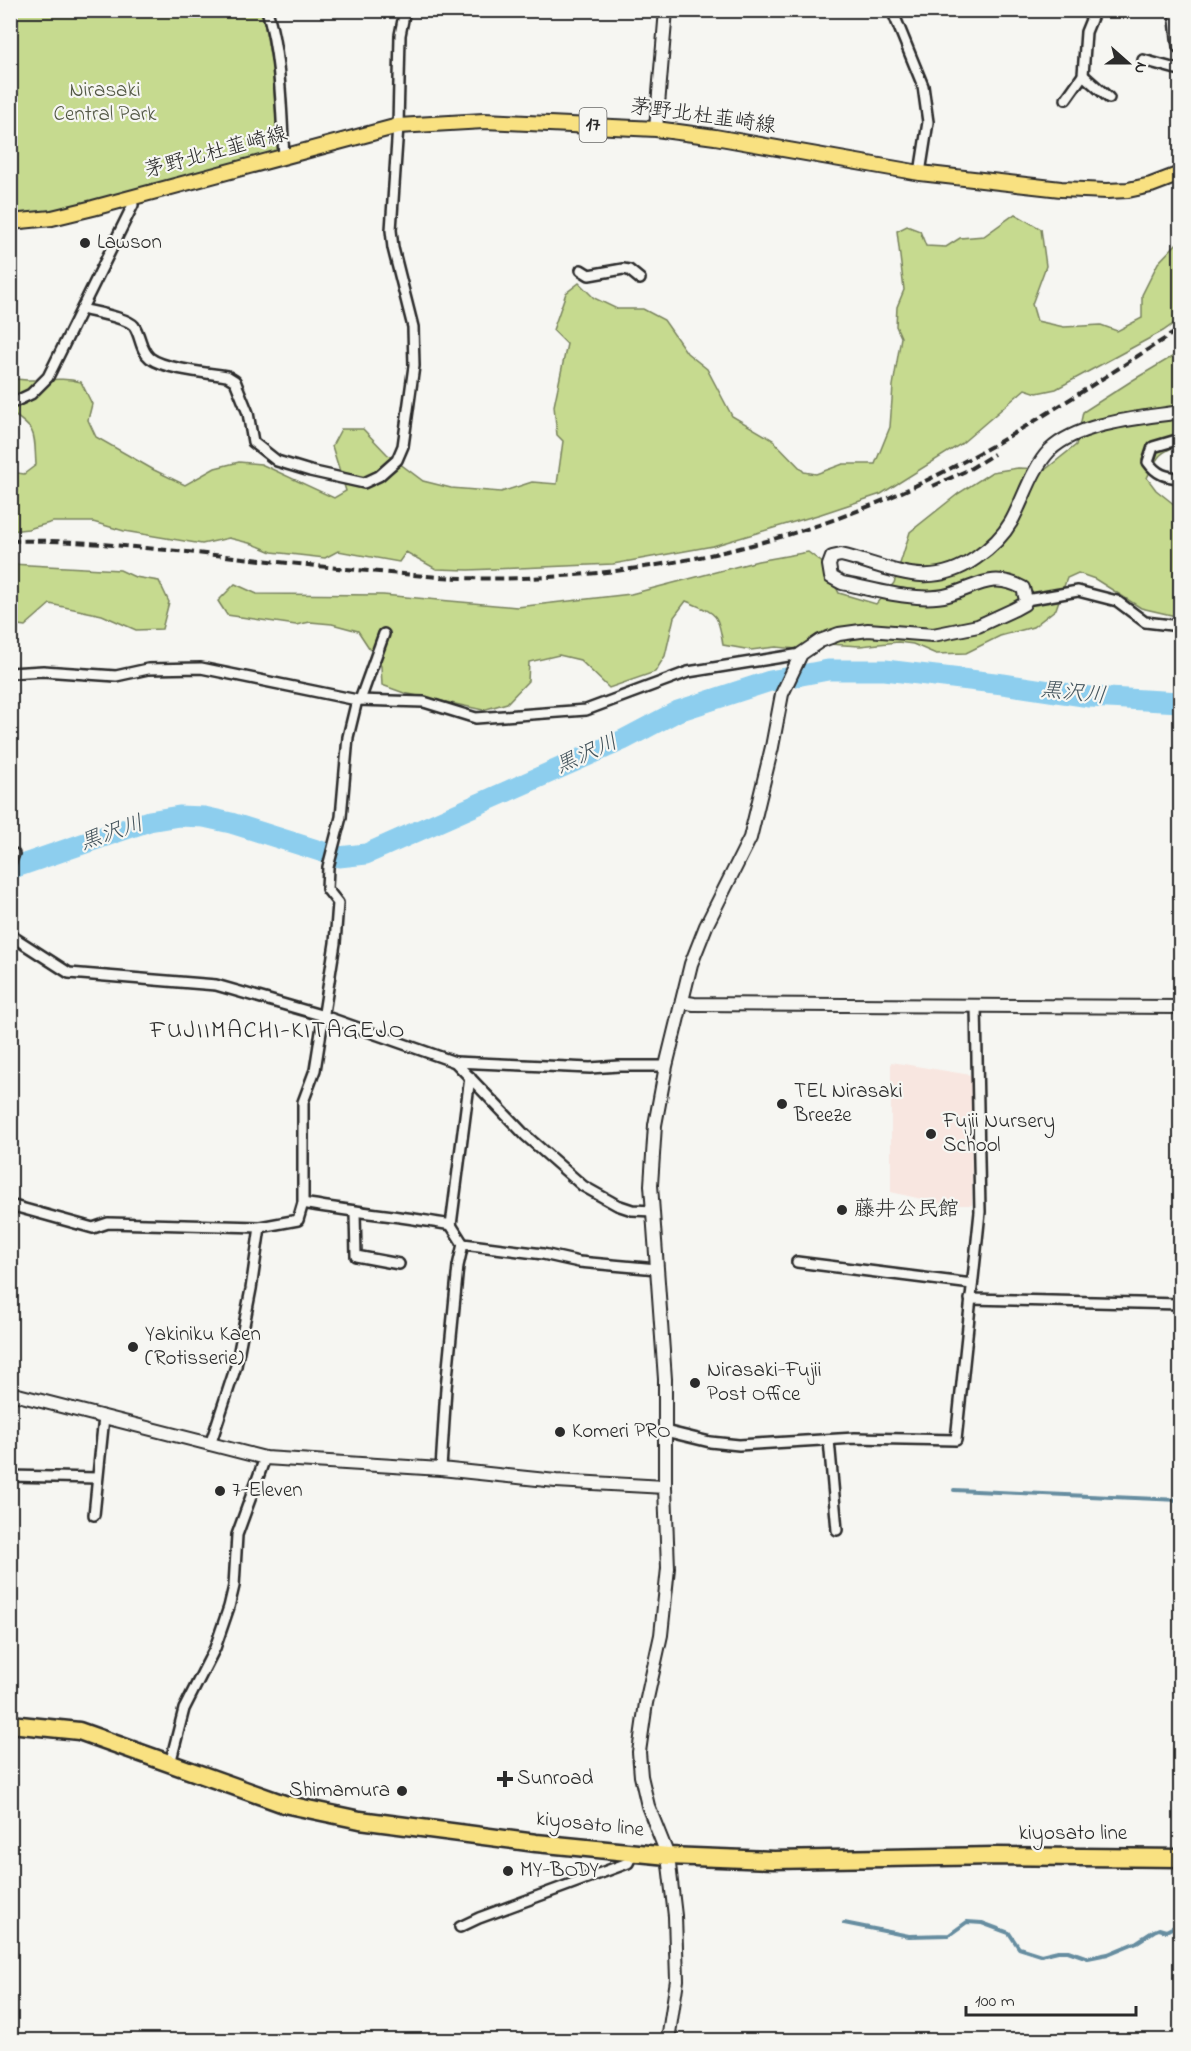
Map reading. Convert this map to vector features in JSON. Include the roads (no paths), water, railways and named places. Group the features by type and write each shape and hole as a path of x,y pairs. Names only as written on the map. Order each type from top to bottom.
{"highway":[{"name":"kiyosato line","path":"11,1727 79,1731 284,1804 360,1820 633,1853 774,1860 995,1856 1180,1858"}],"main road":[{"name":"茅野北杜韮崎線","path":"10,222 52,218 398,126 484,121 656,129 715,136 920,173 971,180 1107,191 1128,190 1151,185 1180,174"}],"street":[{"path":"267,10 272,24 277,62 284,157"},
{"path":"82,309 133,325 143,350 150,358 161,364 227,376 235,381 248,413 253,442 277,461 364,483 379,476 397,460 403,446 414,366 413,327 393,248 391,230 398,126 400,34 405,10"},
{"path":"656,129 666,10"},
{"path":"892,10 923,86 928,122 920,173"},
{"path":"1066,99 1083,75 1086,32 1095,10"},
{"path":"1174,10 1178,47"},
{"path":"1143,60 1176,69"},
{"path":"1083,75 1109,98"},
{"path":"10,404 31,394 48,377 133,206 131,198"},
{"path":"581,270 589,275 623,269 629,270 640,279"},
{"path":"1026,600 1023,588 1004,580 987,580 946,596 929,598 903,595 842,583 831,577 829,566 832,557 841,555 918,576 929,577 945,574 964,567 988,549 1010,524 1039,465 1052,449 1080,432 1108,423 1180,412"},
{"path":"1180,439 1153,447 1148,462 1162,475 1180,478"},
{"path":"10,673 64,672 116,676 148,669 201,668 358,700 424,702 476,718 586,710 688,672 801,654 820,641 839,634 868,630 933,635 978,626 1015,609 1024,604 1026,600 1078,591 1117,601 1145,622 1180,626"},
{"path":"10,1205 93,1228 108,1223 260,1227 298,1220 303,1203 303,1102 315,1070 335,943 338,903 327,889 328,867 341,817 348,737 358,700 384,634"},
{"path":"668,2040 677,1980 675,1916 668,1856 648,1806 641,1776 639,1752 642,1726 662,1635 668,1568 665,1379 651,1185 655,1125 666,1066 691,964 706,926 750,838 782,694 801,654"},
{"path":"10,935 69,972 216,985 324,1016 454,1062 590,1068 666,1066"},
{"path":"682,1002 694,1004 1180,1007"},
{"path":"665,1431 710,1442 739,1445 855,1438 956,1440 981,1191 976,1006"},
{"path":"454,1062 525,1135 583,1186 617,1205 632,1210 653,1211"},
{"path":"470,1077 451,1225 464,1244 543,1254 579,1262 657,1269"},
{"path":"303,1203 355,1213 405,1217 451,1225"},
{"path":"355,1213 356,1256 399,1264"},
{"path":"210,1445 236,1366 260,1227"},
{"path":"441,1469 458,1266 464,1244"},
{"path":"797,1262 972,1284"},
{"path":"970,1299 1180,1304"},
{"path":"10,1393 265,1458 441,1469 556,1481 665,1487"},
{"path":"94,1515 104,1417"},
{"path":"829,1440 837,1530"},
{"path":"170,1764 184,1709 214,1648 229,1607 234,1586 237,1535 265,1458"},
{"path":"10,1476 97,1478"},
{"path":"459,1927 628,1863 633,1853"}],"waterway":[{"name":"黒沢川","path":"10,869 149,821 179,816 204,817 231,823 339,857 366,854 623,740 678,711 770,681 828,670 885,670 1090,697 1180,702"},
{"path":"954,1490 1180,1500"},
{"path":"844,1923 909,1936 949,1935 967,1922 982,1923 1009,1933 1019,1948 1041,1955 1068,1951 1088,1958 1108,1954 1137,1942 1154,1931 1159,1929 1166,1931 1180,1924"}],"railway":[{"path":"10,541 114,545 342,569 499,579 618,571 678,561 737,549 795,533 904,491 1010,435 1180,329"},
{"path":"933,486 968,470 994,454"}],"place":[{"name":"Lawson","path":"85,243"},
{"name":"TEL Nirasaki Breeze","path":"782,1104"},
{"name":"Fujii Nursery School","path":"931,1134"},
{"name":"藤井公民館","path":"842,1210"},
{"name":"Yakiniku Kaen (Rotisserie)","path":"133,1347"},
{"name":"Nirasaki-Fujii Post Office","path":"695,1383"},
{"name":"Komeri PRO","path":"560,1432"},
{"name":"7-Eleven","path":"220,1491"},
{"name":"Sunroad","path":"505,1779"},
{"name":"Shimamura","path":"402,1791"},
{"name":"MY-BODY","path":"508,1871"}],"district":[{"name":"FUJIIMACHI-KITAGEJO","path":"278,1031"}],"park label":[{"name":"Nirasaki Central Park","path":"105,103"}]}
